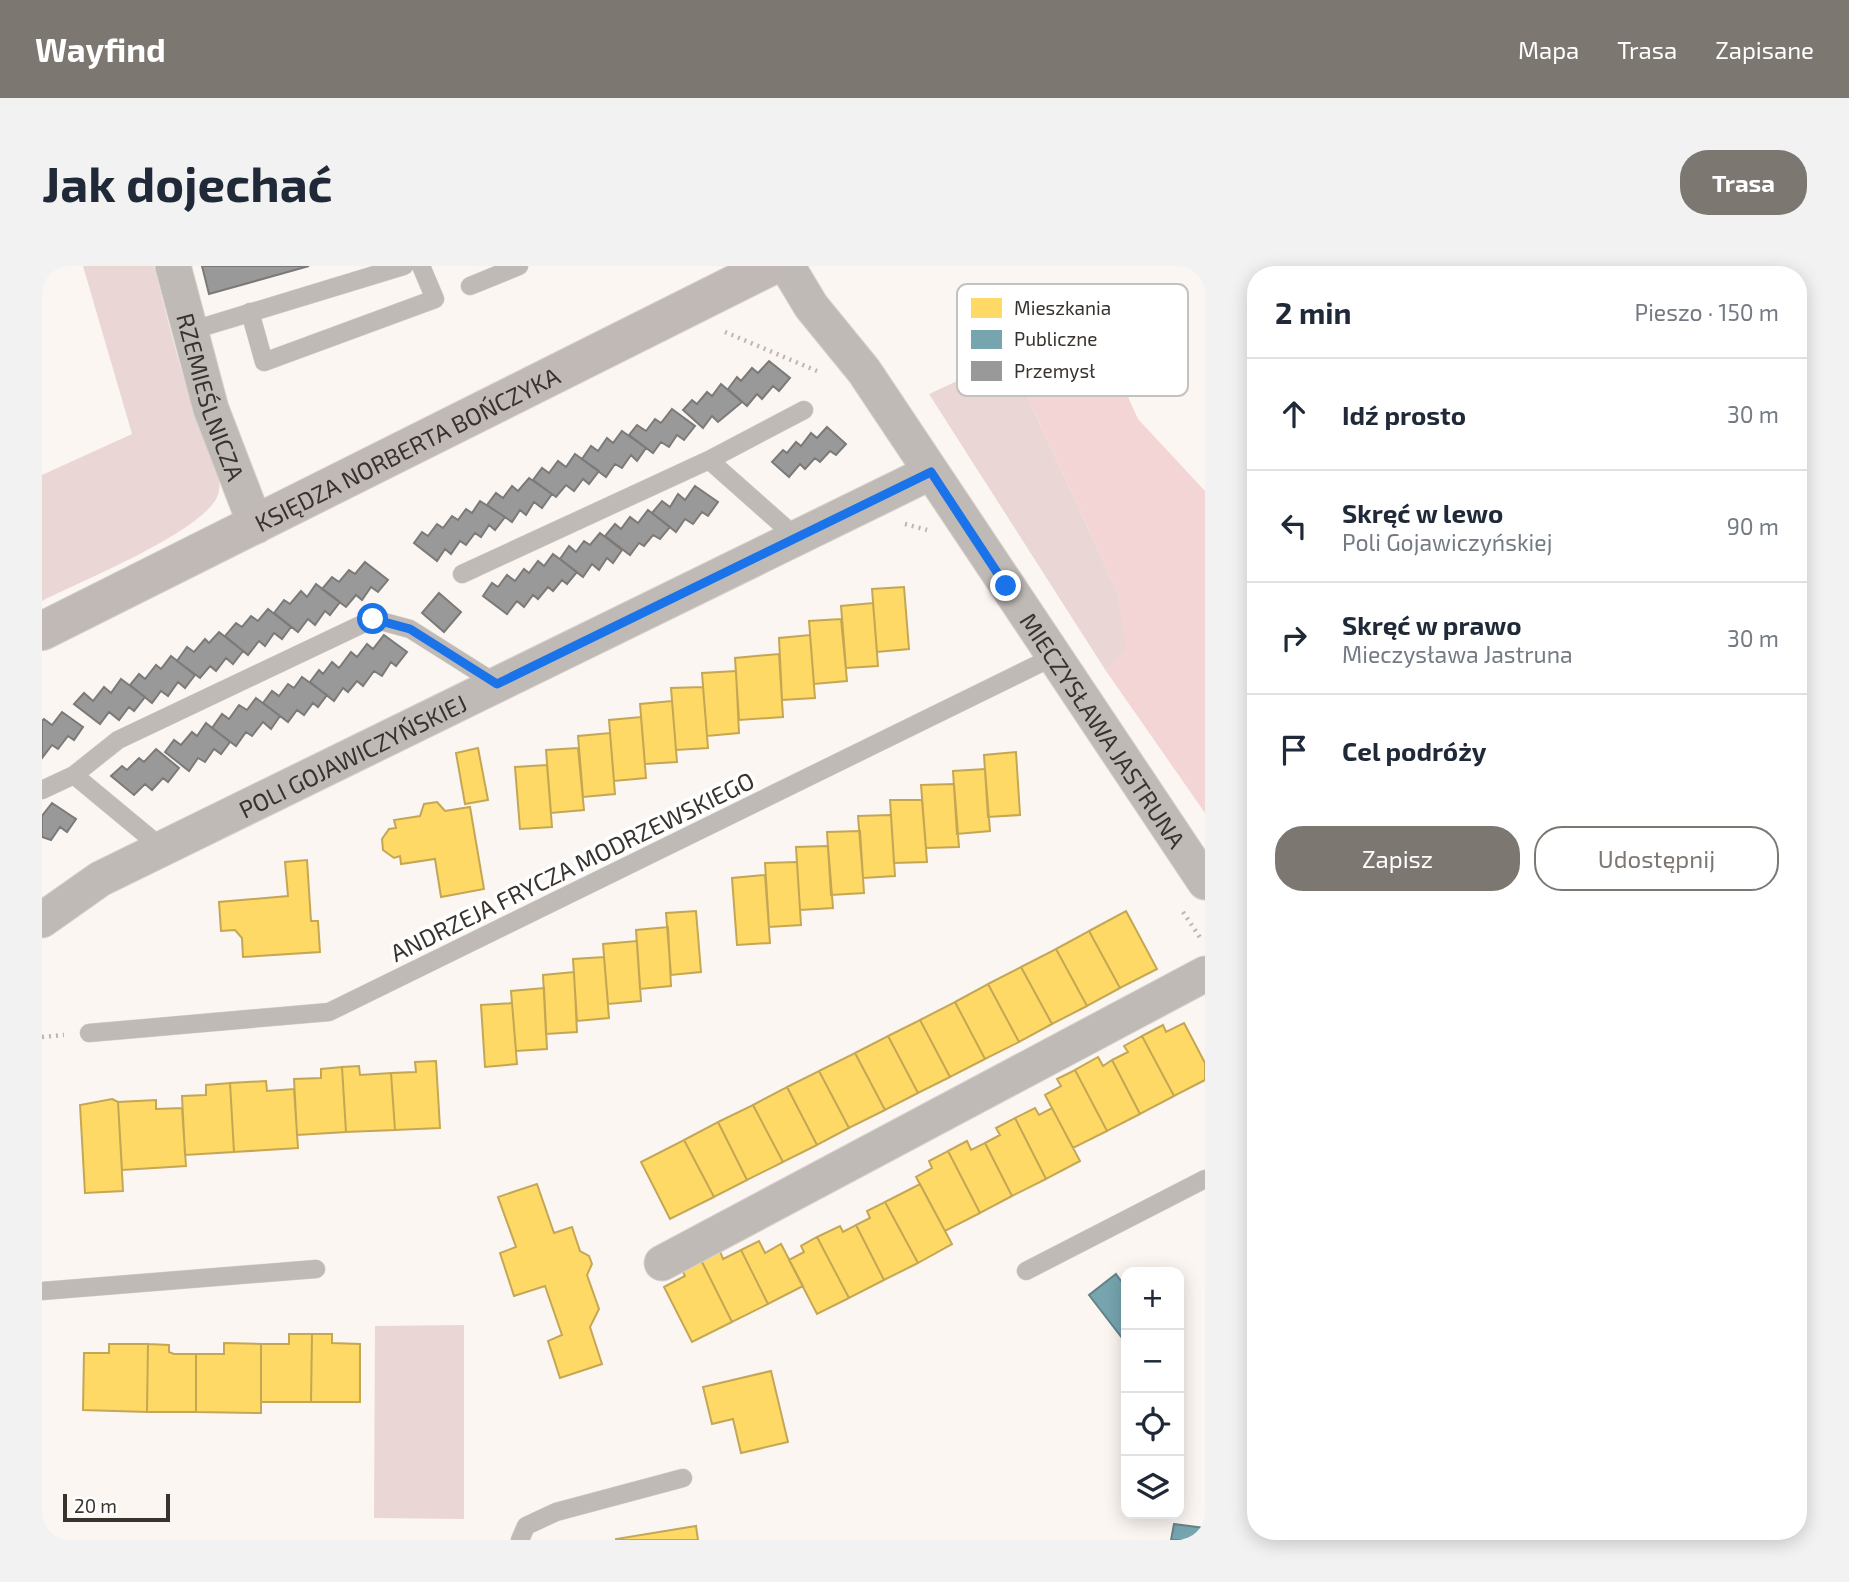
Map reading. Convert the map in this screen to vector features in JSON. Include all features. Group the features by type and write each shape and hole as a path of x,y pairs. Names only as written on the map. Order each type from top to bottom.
{"street":[{"name":"RZEMIEŚLNICZA","path":"173,266 211,409 256,526"},
{"name":"KSIĘDZA NORBERTA BOŃCZYKA","path":"42,631 771,266"},
{"name":"MIECZYSŁAWA JASTRUNA","path":"787,266 811,306 864,371 1205,882"},
{"name":"POLI GOJAWICZYŃSKIEJ","path":"42,920 100,879 931,472"},
{"path":"662,1263 1205,974"}],"lane":[{"path":"190,331 404,266"},
{"path":"250,312 264,362 435,299 421,266"},
{"path":"470,286 519,266"},
{"path":"462,574 709,460 804,410"},
{"path":"709,460 797,538"},
{"path":"42,790 74,775 118,740 373,619 410,629 497,684"},
{"name":"ANDRZEJA FRYCZA MODRZEWSKIEGO","path":"89,1033 329,1012 1053,657"},
{"path":"74,775 162,848"},
{"path":"1026,1271 1205,1179"},
{"path":"42,1291 316,1269"},
{"path":"520,1540 526,1526 556,1512 683,1478"}],"path":[{"path":"719,331 729,332 828,376"},
{"path":"903,523 919,526 935,535"},
{"path":"1180,907 1205,945"}],"shaded area":[{"path":"83,266 154,266 196,419 216,467 219,488 218,495 208,509 190,524 111,569 42,601 42,475 132,434"},
{"path":"957,381 957,396 1027,396 1117,591 1127,648 1106,671 929,394"},
{"path":"1027,396 1128,396 1138,419 1205,491 1205,813 1106,671 1126,648 1117,591"},
{"path":"464,1325 464,1519 374,1518 375,1326"}],"building: Mieszkania":[{"path":"904,587 909,649 877,652 872,589"},
{"path":"873,603 878,666 846,668 841,606"},
{"path":"841,619 847,681 814,684 809,621"},
{"path":"810,635 815,698 782,700 779,638"},
{"path":"779,654 783,717 739,720 735,658"},
{"path":"736,671 739,733 707,736 702,673"},
{"path":"703,687 708,748 676,750 671,688"},
{"path":"672,701 677,762 645,764 640,704"},
{"path":"641,717 646,778 614,781 609,720"},
{"path":"610,733 615,794 583,797 578,736"},
{"path":"478,748 488,800 465,804 456,753"},
{"path":"578,748 584,810 551,813 546,750"},
{"path":"1016,752 1020,815 988,817 984,755"},
{"path":"547,765 552,827 520,829 515,767"},
{"path":"985,769 990,831 957,834 953,771"},
{"path":"954,784 959,847 926,848 921,785"},
{"path":"890,800 922,800 927,862 894,863"},
{"path":"437,802 445,811 470,807 484,889 441,897 435,859 401,864 400,856 394,858 383,850 382,839 389,829 396,828 394,820 420,816 424,804"},
{"path":"891,815 895,876 863,878 858,816"},
{"path":"860,831 864,893 831,895 827,832"},
{"path":"828,846 833,908 800,910 796,847"},
{"path":"307,860 311,921 318,921 320,952 243,957 242,938 235,930 221,931 219,902 288,896 285,862"},
{"path":"797,862 801,925 769,927 765,863"},
{"path":"765,875 770,943 737,945 732,878"},
{"path":"696,911 701,972 671,975 666,913"},
{"path":"1126,911 1157,969 1120,988 1089,931"},
{"path":"668,927 671,986 640,989 636,930"},
{"path":"1089,931 1120,988 1087,1006 1056,949"},
{"path":"637,941 641,1001 608,1004 603,944"},
{"path":"1056,949 1087,1006 1052,1024 1021,967"},
{"path":"604,957 609,1018 577,1021 573,959"},
{"path":"1021,967 1052,1024 1019,1042 988,984"},
{"path":"574,972 577,1032 546,1034 543,975"},
{"path":"988,984 1019,1042 985,1059 955,1002"},
{"path":"544,988 547,1049 516,1051 511,991"},
{"path":"955,1002 985,1059 950,1077 920,1020"},
{"path":"512,1003 517,1064 485,1067 481,1005"},
{"path":"920,1020 950,1077 918,1093 888,1036"},
{"path":"1184,1023 1205,1063 1205,1080 1174,1096 1142,1036 1163,1025 1166,1032"},
{"path":"888,1036 918,1093 885,1110 855,1053"},
{"path":"1142,1036 1174,1096 1140,1114 1112,1060 1128,1052 1124,1046"},
{"path":"855,1053 885,1110 849,1128 819,1071"},
{"path":"1098,1057 1103,1066 1112,1060 1140,1114 1107,1131 1075,1070"},
{"path":"436,1061 440,1128 395,1130 391,1073 416,1072 415,1062"},
{"path":"359,1066 360,1075 391,1073 395,1130 346,1132 342,1067"},
{"path":"342,1067 346,1132 297,1135 294,1079 321,1078 321,1069"},
{"path":"1075,1070 1107,1131 1073,1148 1045,1095 1061,1086 1057,1079"},
{"path":"819,1071 849,1128 817,1145 787,1087"},
{"path":"266,1081 267,1091 294,1089 298,1148 234,1152 230,1083"},
{"path":"230,1083 234,1152 185,1155 182,1096 206,1095 206,1085"},
{"path":"787,1087 817,1145 783,1162 753,1105"},
{"path":"112,1099 118,1102 123,1191 85,1193 80,1105"},
{"path":"156,1100 156,1109 182,1108 186,1166 122,1170 118,1102"},
{"path":"753,1105 783,1162 747,1180 718,1122"},
{"path":"1035,1108 1039,1115 1052,1108 1080,1161 1046,1179 1015,1118"},
{"path":"1015,1118 1046,1179 1012,1196 985,1143 1000,1135 996,1128"},
{"path":"718,1122 747,1180 714,1197 684,1140"},
{"path":"684,1140 714,1197 670,1219 641,1162"},
{"path":"967,1141 971,1150 985,1143 1012,1196 980,1213 948,1151"},
{"path":"948,1151 980,1213 945,1231 916,1177 932,1168 929,1161"},
{"path":"537,1184 554,1233 572,1227 580,1251 589,1256 592,1264 587,1275 599,1309 590,1327 602,1364 560,1378 548,1341 562,1335 545,1286 514,1296 500,1253 516,1247 498,1197"},
{"path":"920,1184 952,1244 918,1263 885,1202"},
{"path":"885,1202 918,1263 884,1280 856,1225 870,1218 867,1211"},
{"path":"856,1225 884,1280 849,1298 817,1237 840,1226 843,1232"},
{"path":"817,1237 849,1298 817,1314 789,1260 804,1252 801,1246"},
{"path":"759,1241 765,1253 781,1244 803,1286 768,1304 741,1250"},
{"path":"741,1250 768,1304 732,1322 701,1260 720,1251 723,1259"},
{"path":"701,1260 732,1322 692,1342 664,1287 685,1276 682,1270"},
{"path":"289,1334 312,1334 311,1402 261,1402 261,1344 289,1344"},
{"path":"312,1334 332,1334 332,1343 360,1344 360,1402 311,1402"},
{"path":"224,1343 261,1344 261,1413 196,1412 196,1354 224,1354"},
{"path":"109,1344 148,1344 147,1412 83,1410 84,1353 109,1353"},
{"path":"148,1344 169,1345 169,1352 174,1354 196,1354 196,1412 147,1412"},
{"path":"771,1371 788,1442 741,1453 733,1419 712,1424 703,1387"},
{"path":"696,1526 698,1540 616,1540 616,1539"}],"building: Publiczne":[{"path":"1116,1274 1121,1281 1121,1337 1089,1295"},
{"path":"1174,1524 1205,1528 1205,1540 1171,1540"}],"building: Przemysł":[{"path":"202,266 309,266 209,294"},
{"path":"769,361 790,378 779,391 773,386 762,399 757,394 747,406 728,389 737,377 741,381 752,368 758,373"},
{"path":"721,384 742,402 718,422 712,416 703,428 683,410 692,400 697,404 707,392 712,396"},
{"path":"672,409 695,426 684,440 677,435 669,447 661,442 653,453 629,435 637,425 646,431 655,419 661,423"},
{"path":"827,427 846,444 836,455 830,451 820,462 815,458 805,469 800,464 789,477 772,462 783,450 787,453 796,442 801,446 811,433 817,438"},
{"path":"622,431 646,448 637,461 631,455 622,468 615,464 606,477 582,459 591,446 598,451 607,438 613,443"},
{"path":"575,454 599,471 589,484 583,479 574,491 566,485 556,497 533,480 542,468 549,473 558,461 566,467"},
{"path":"529,478 552,494 542,508 534,502 526,515 520,510 512,522 487,505 496,493 503,498 512,486 518,491"},
{"path":"695,486 718,502 708,516 702,512 693,524 685,519 676,532 652,513 662,501 670,507 678,494 685,500"},
{"path":"480,501 505,517 495,530 489,525 481,537 475,533 466,545 460,541 451,554 445,549 437,561 414,543 422,532 428,536 437,524 443,528 452,516 458,520 466,509 472,513"},
{"path":"648,510 670,527 660,539 653,535 644,546 639,543 630,555 605,536 615,524 621,529 630,517 638,523"},
{"path":"600,533 622,550 613,563 607,558 599,570 592,564 583,577 560,559 569,546 576,552 584,541 590,545"},
{"path":"553,554 577,572 567,584 562,580 553,591 548,587 538,599 533,595 524,607 517,601 507,614 483,596 492,583 498,587 507,575 515,581 524,569 529,573 538,561 544,566"},
{"path":"365,562 388,580 378,592 371,587 362,600 356,595 346,607 322,589 332,577 339,582 349,570 355,574"},
{"path":"316,584 340,602 330,615 325,611 315,625 308,619 298,632 274,613 284,600 290,604 301,591 307,597"},
{"path":"439,593 461,612 444,632 422,613"},
{"path":"268,609 291,627 282,639 274,633 265,646 259,641 248,655 225,636 236,623 242,627 251,616 258,621"},
{"path":"219,632 243,651 233,664 226,658 216,671 210,666 200,678 177,661 187,647 194,652 205,639 209,643"},
{"path":"384,635 407,652 396,666 391,662 382,676 374,671 363,686 357,681 348,692 343,688 334,701 310,682 319,670 323,674 332,662 339,668 351,652 357,657 367,644 373,649"},
{"path":"171,656 195,675 185,688 178,682 168,696 161,691 152,703 130,685 139,674 145,679 156,665 161,669"},
{"path":"302,677 327,695 318,707 313,703 304,715 297,710 288,722 263,703 272,691 279,696 288,684 294,688"},
{"path":"121,679 145,697 134,711 129,707 119,720 109,712 100,724 74,704 84,693 93,701 104,687 111,693"},
{"path":"256,698 280,716 271,729 263,722 252,736 246,732 236,746 212,728 222,714 229,719 239,705 247,710"},
{"path":"62,712 83,727 74,740 68,736 58,749 52,745 42,758 42,721 44,719 52,725"},
{"path":"206,723 230,742 221,754 214,749 205,762 198,758 189,771 165,752 174,740 181,745 192,732 197,736"},
{"path":"156,749 179,768 168,782 163,778 152,790 145,784 134,795 111,776 122,766 127,770 139,758 144,762"},
{"path":"52,803 76,819 67,832 60,827 51,840 42,837 42,816"}],"route":[{"path":"373,619 410,629 497,684 931,472 1006,586"}]}
